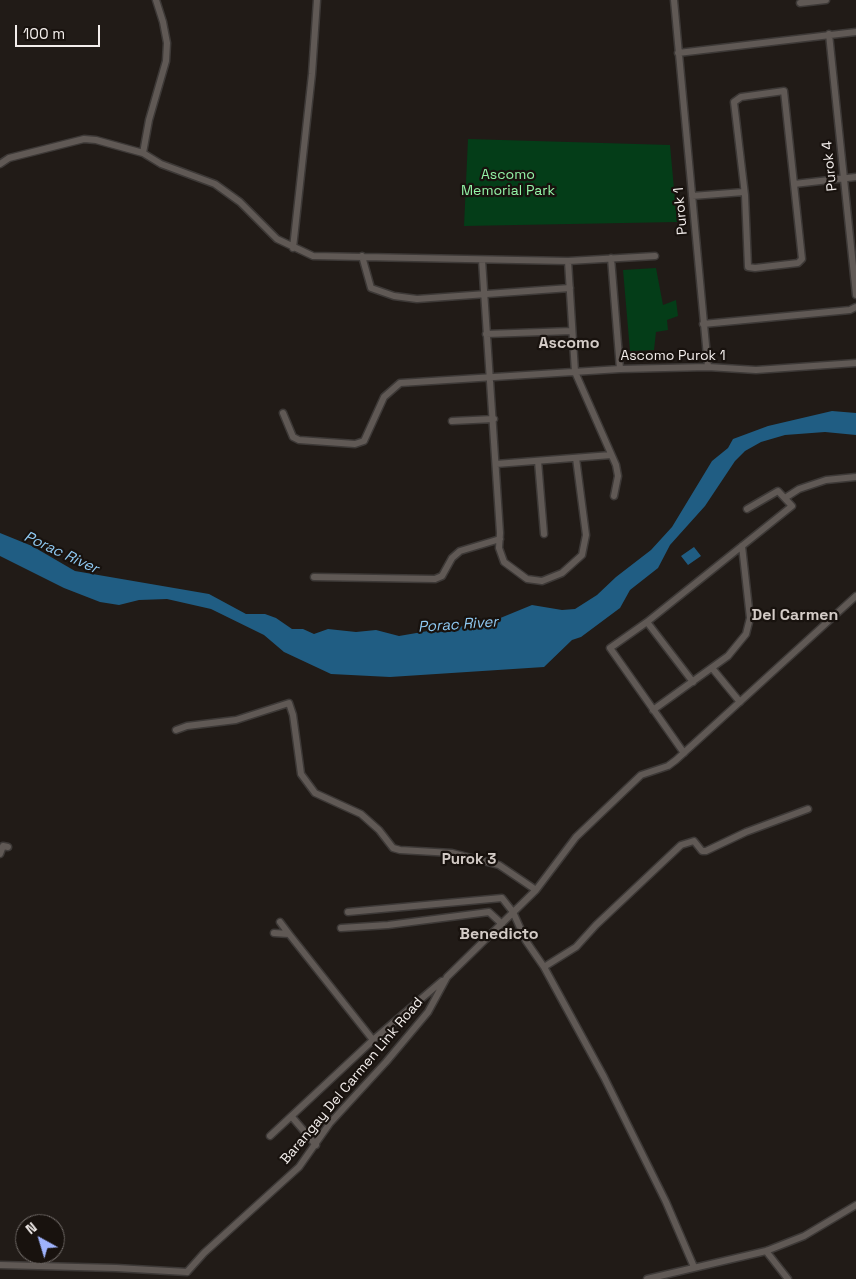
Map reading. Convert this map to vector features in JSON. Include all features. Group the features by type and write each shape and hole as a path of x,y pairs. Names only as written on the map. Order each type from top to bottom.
{"street":[{"path":"143,153 149,120 166,61 165,29 156,0"},
{"path":"293,248 312,74 317,0"},
{"name":"Purok 1","path":"674,0 708,367"},
{"path":"800,3 826,0"},
{"path":"678,53 856,32"},
{"name":"Purok 4","path":"829,34 856,295"},
{"path":"784,91 802,259 798,263 755,268 748,266 744,192 734,102 741,97 784,91"},
{"path":"0,164 9,158 84,140 96,140 143,153 161,164 215,184 240,202 272,234 293,248 313,256 482,260 568,260 655,256"},
{"path":"794,184 856,177"},
{"path":"692,196 744,192"},
{"path":"362,256 368,284 371,288 394,296 418,299 483,296 570,288"},
{"path":"611,258 620,369"},
{"path":"482,260 483,296 494,419 500,556 504,562 527,579 542,581 562,573 582,555 586,534 576,458"},
{"path":"568,260 575,372 611,455 618,476 614,496"},
{"path":"703,324 850,310 856,307"},
{"path":"486,334 572,331"},
{"name":"Ascomo Purok 1","path":"283,413 294,437 300,440 360,443 364,441 384,397 400,383 620,369 708,367 756,370 856,363"},
{"path":"452,422 494,419"},
{"path":"496,464 611,455"},
{"path":"538,461 544,534"},
{"path":"785,498 799,489 826,480 856,477"},
{"path":"684,752 610,648 647,622 792,506 778,491 747,509"},
{"path":"314,577 435,579 442,576 452,558 460,551 500,539"},
{"path":"653,710 712,668 742,641 749,627 749,604 742,546"},
{"name":"Barangay Del Carmen Link Road","path":"187,1276 204,1254 299,1167 330,1123 386,1062 428,1012 447,977 536,890 576,837 632,782 648,771 668,766 856,596"},
{"path":"647,622 693,682"},
{"path":"712,668 740,702"},
{"path":"176,730 187,726 236,720 289,703 293,715 301,774 315,793 361,814 380,830 393,848 452,853 499,865 536,890"},
{"path":"544,967 576,947 596,924 681,844 694,841 702,851 706,852 746,832 808,809"},
{"path":"0,854 3,846 8,847"},
{"path":"348,912 502,898 513,912 526,941 544,967 604,1077 666,1202 694,1267"},
{"path":"342,928 388,925 489,912 502,924"},
{"path":"280,922 373,1040"},
{"path":"274,933 289,934"},
{"path":"270,1136 373,1040 447,977"},
{"path":"292,1117 316,1145"},
{"path":"646,1279 766,1251 804,1236 856,1205"},
{"path":"766,1251 788,1279"},
{"path":"0,1265 116,1268 187,1276"}],"green space":[{"name":"Ascomo Memorial Park","path":"468,139 670,145 677,222 464,226"},
{"path":"656,268 663,305 676,300 678,316 667,320 668,330 656,332 654,350 630,351 623,270"}],"water":[{"path":"832,411 856,413 856,435 825,432 785,435 761,442 745,451 735,461 705,506 670,545 658,568 630,590 620,608 581,637 572,640 544,667 390,677 331,674 284,652 264,635 211,609 167,599 139,600 119,605 100,602 64,588 0,556 0,533 32,546 75,571 209,594 246,614 265,614 276,618 292,629 303,629 314,634 328,629 356,632 376,630 399,636 428,631 445,632 463,626 493,621 532,605 562,610 575,609 597,595 616,577 651,550 672,527 712,461 728,448 733,439 768,426"},
{"path":"694,547 701,556 688,565 681,556"}],"district":[{"name":"Ascomo","path":"569,344"},
{"name":"Del Carmen","path":"795,616"},
{"name":"Purok 3","path":"469,860"},
{"name":"Benedicto","path":"499,935"}],"water label":[{"name":"Porac River","path":"61,553"},
{"name":"Porac River","path":"458,625"}]}
